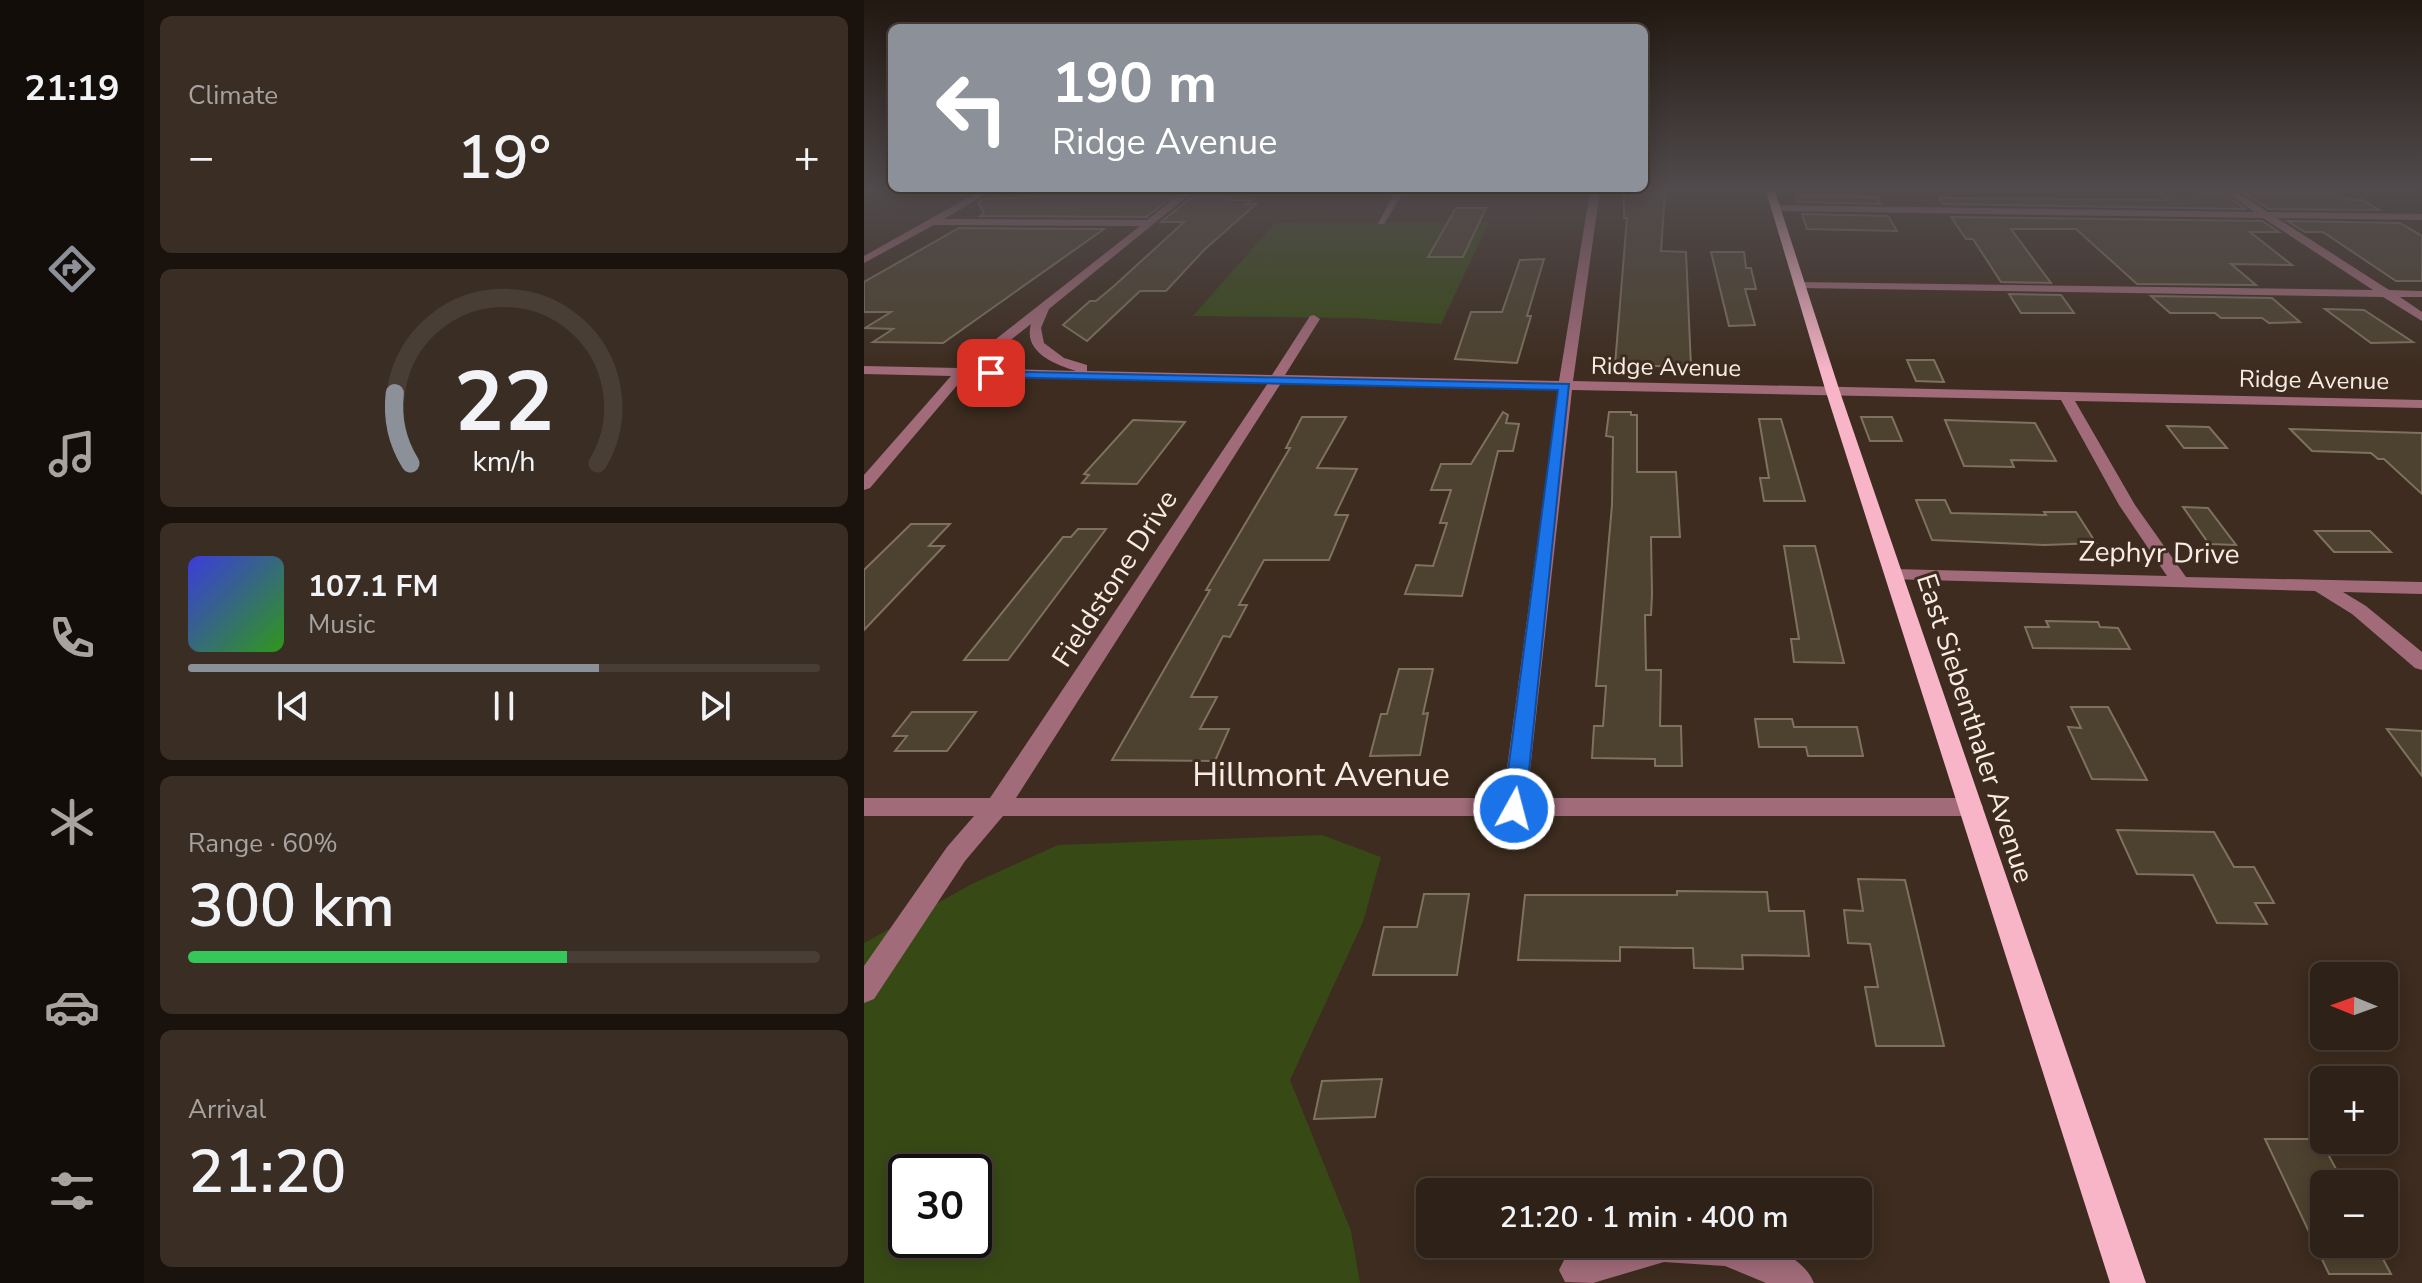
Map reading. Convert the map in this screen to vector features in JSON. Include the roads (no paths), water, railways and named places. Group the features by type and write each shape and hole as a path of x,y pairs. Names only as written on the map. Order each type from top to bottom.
{"main road":[{"name":"East Siebenthaler Avenue","path":"1788,251 2128,1283"}],"street":[{"path":"864,485 961,373 1115,251"},
{"path":"1514,809 1565,386 1586,251"},
{"path":"2321,251 2422,317"},
{"path":"1799,285 2422,294"},
{"path":"1048,305 1035,325 1038,345 1059,361 1109,374"},
{"name":"Fieldstone Drive","path":"864,990 947,867 997,807 1314,319"},
{"name":"Ridge Avenue","path":"864,370 2422,404"},
{"path":"2066,397 2127,505 2179,580"},
{"name":"Zephyr Drive","path":"1894,575 2422,588"},
{"path":"2319,585 2359,610 2422,663"},
{"name":"Hillmont Avenue","path":"864,807 1971,807"},
{"path":"1577,1270 1664,1245 1725,1249 1771,1265 1796,1283"}]}
